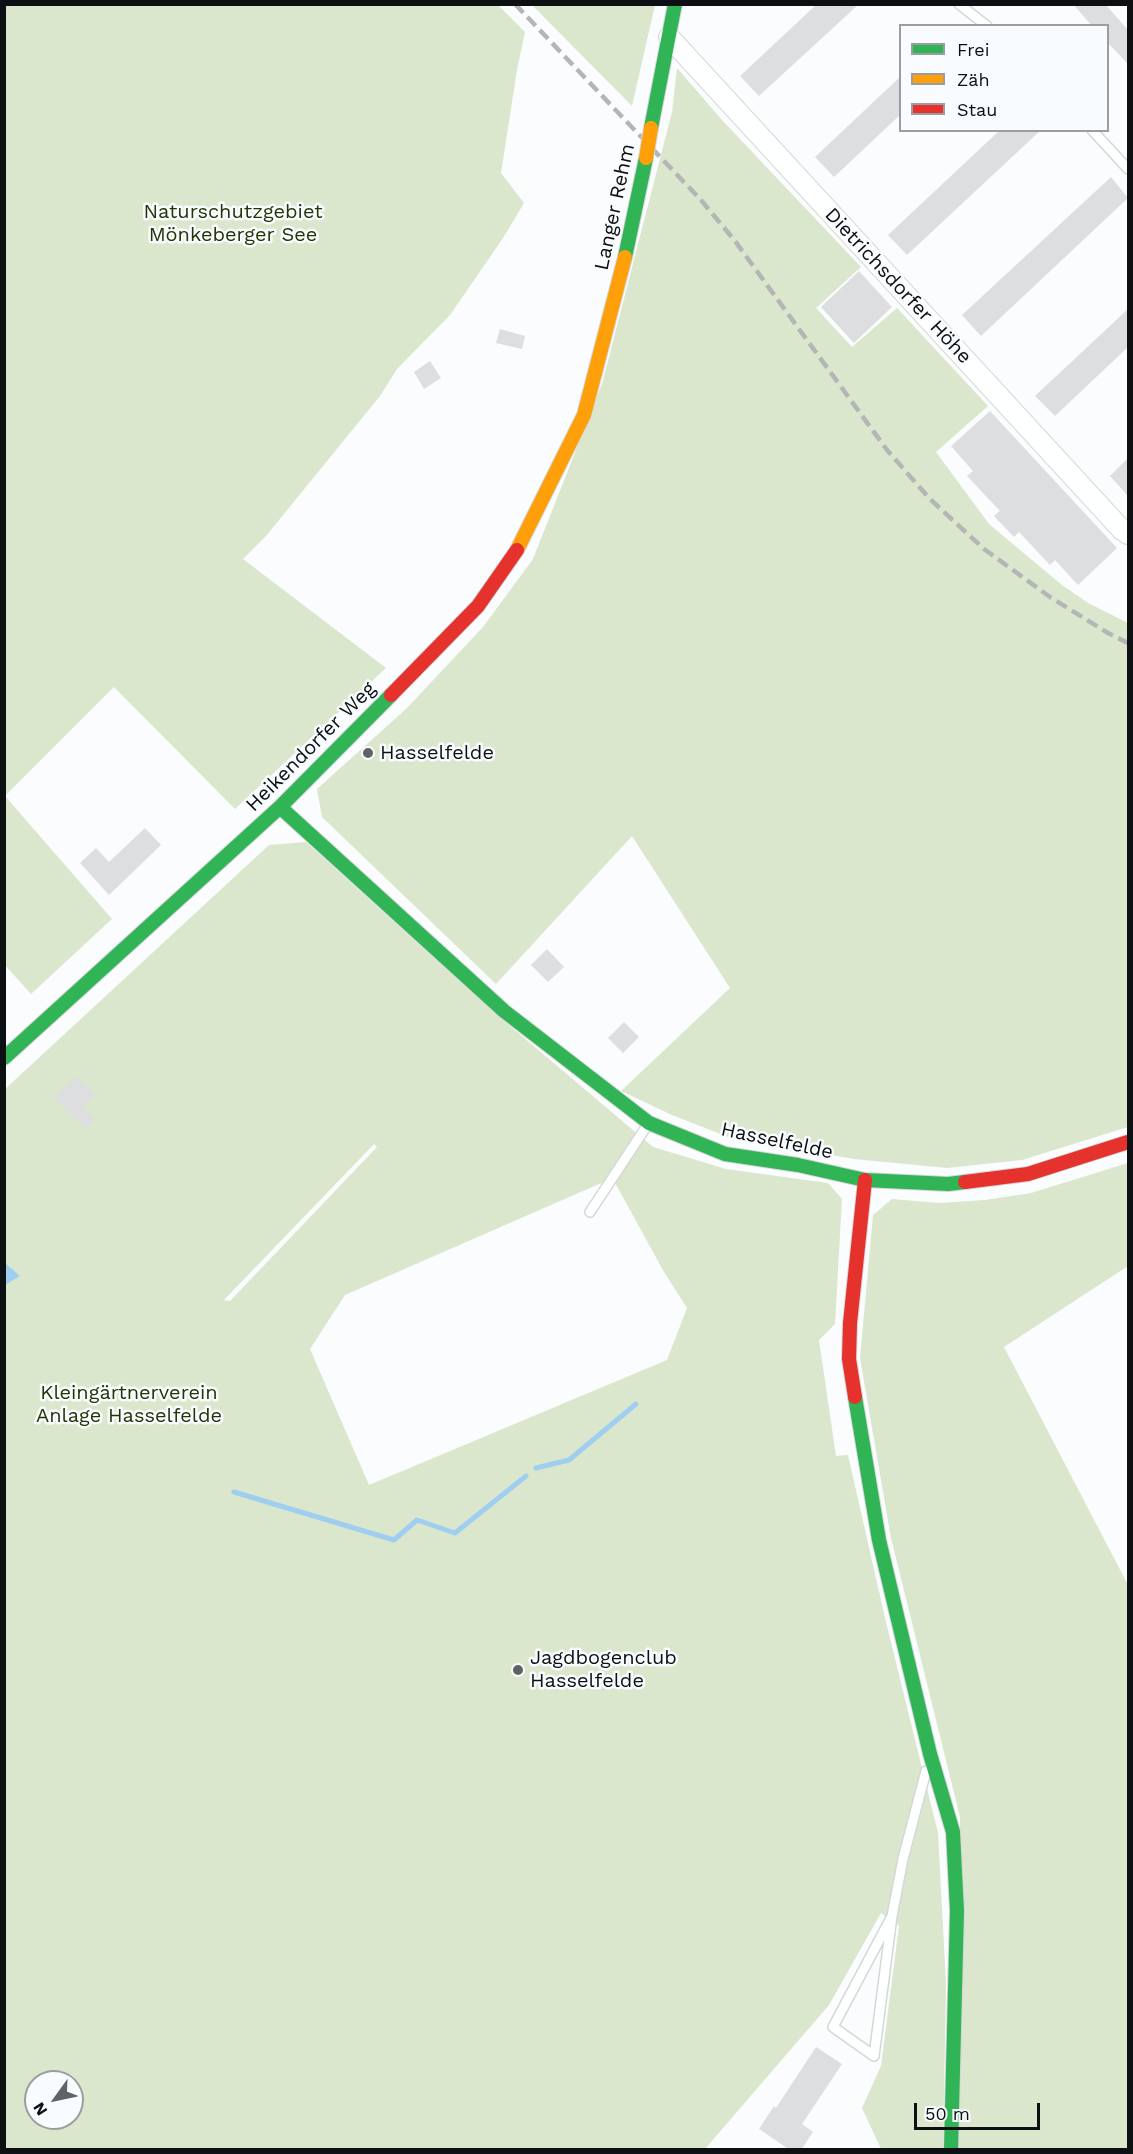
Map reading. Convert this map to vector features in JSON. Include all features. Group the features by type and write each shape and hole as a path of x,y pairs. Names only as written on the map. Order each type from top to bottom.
{"street":[{"name":"Langer Rehm","path":"584,415 619,286 675,4"},
{"name":"Dietrichsdorfer Höhe","path":"669,37 1128,534"},
{"name":"Heikendorfer Weg","path":"4,1058 280,807 478,606 513,557 584,415"},
{"name":"Hasselfelde","path":"280,807 504,1011 649,1123 725,1154 798,1165 865,1180 948,1184 1028,1174 1128,1142"},
{"path":"865,1180 850,1323 849,1359 879,1540 930,1754 952,1832 957,1911 951,2150"}],"lane":[{"path":"959,4 984,24"},
{"path":"1094,132 1128,169"},
{"path":"590,1212 649,1123"},
{"path":"892,1916 833,2027 874,2056 892,1916 903,1859 930,1754"}],"green space":[{"name":"Naturschutzgebiet Mönkeberger See","path":"4,5 498,5 525,32 501,173 524,203 450,315 397,369 380,396 266,536 243,559 386,668 235,809 114,687 5,796 112,919 31,994 4,964"},
{"path":"532,5 655,5 632,106"},
{"path":"677,68 722,120 861,267 816,308 852,347 897,308 988,406 936,452 989,524 1062,585 1088,603 1128,623 1128,1127 1022,1160 947,1168 854,1159 728,1137 672,1115 621,1091 730,988 632,836 496,984 322,817 317,789 406,709 483,627 533,559 602,384 672,112"},
{"name":"Kleingärtnerverein Anlage Hasselfelde","path":"306,842 490,1009 653,1147 726,1169 828,1183 842,1199 835,1324 819,1340 836,1456 848,1455 938,1833 946,1983 943,2150 881,2149 862,2108 881,2066 899,1926 881,1913 829,2005 705,2149 5,2149 4,1090 269,845","holes":["374,1144 377,1147 230,1301 224,1300","613,1179 664,1272 687,1308 667,1360 369,1485 310,1349 345,1295"]},
{"path":"1128,1163 1128,1266 1004,1347 1128,1585 1128,2149 958,2149 960,1817 891,1538 860,1358 873,1215 892,1199 939,1203 985,1200 1031,1193"}],"water":[{"path":"5,1263 20,1276 4,1285"}],"building":[{"path":"817,4 859,4 759,96 740,76"},
{"path":"1073,4 1105,4 1128,30 1128,64 1109,44 1109,24 1090,24"},
{"path":"899,78 899,116 834,177 815,157"},
{"path":"998,132 1039,132 907,255 888,235"},
{"path":"1111,177 1128,198 981,336 962,315"},
{"path":"859,271 892,307 854,343 821,307"},
{"path":"1128,309 1128,347 1055,416 1035,396"},
{"path":"500,329 525,336 522,349 496,343"},
{"path":"430,361 441,378 424,389 414,372"},
{"path":"990,411 1117,548 1078,585 1055,560 1050,565 1019,532 1014,537 994,516 1000,511 967,476 973,471 951,446"},
{"path":"1128,458 1128,496 1110,476"},
{"path":"145,828 161,845 109,895 80,863 96,848 109,862"},
{"path":"547,949 564,967 548,982 531,965"},
{"path":"624,1022 639,1037 623,1053 608,1038"},
{"path":"76,1076 96,1095 83,1107 95,1119 85,1129 54,1098"},
{"path":"816,2047 842,2064 802,2124 813,2132 801,2150 790,2150 759,2129 774,2106 776,2108"}],"waterway":[{"path":"536,1468 569,1460 636,1404"},
{"path":"234,1492 394,1540 417,1520 455,1533 526,1476"}],"railway":[{"path":"515,4 701,200 735,241 887,450 930,499 984,549 1050,597 1128,643"}],"traffic: fast":[{"path":"651,128 675,4"},
{"path":"625,257 646,158"},
{"path":"4,1058 280,807 391,695"},
{"path":"280,807 504,1011 649,1123 725,1154 798,1165 865,1180 948,1184 965,1182"},
{"path":"855,1397 879,1540 930,1754 953,1832 957,1911 951,2150"}],"traffic: slow":[{"path":"646,158 651,128"},
{"path":"517,550 584,415 625,257"}],"traffic: jam":[{"path":"391,695 478,606 517,550"},
{"path":"965,1182 1028,1174 1128,1142"},
{"path":"855,1397 849,1359 850,1323 865,1180"}],"place":[{"name":"Hasselfelde","path":"368,753"},
{"name":"Jagdbogenclub Hasselfelde","path":"518,1670"}]}
